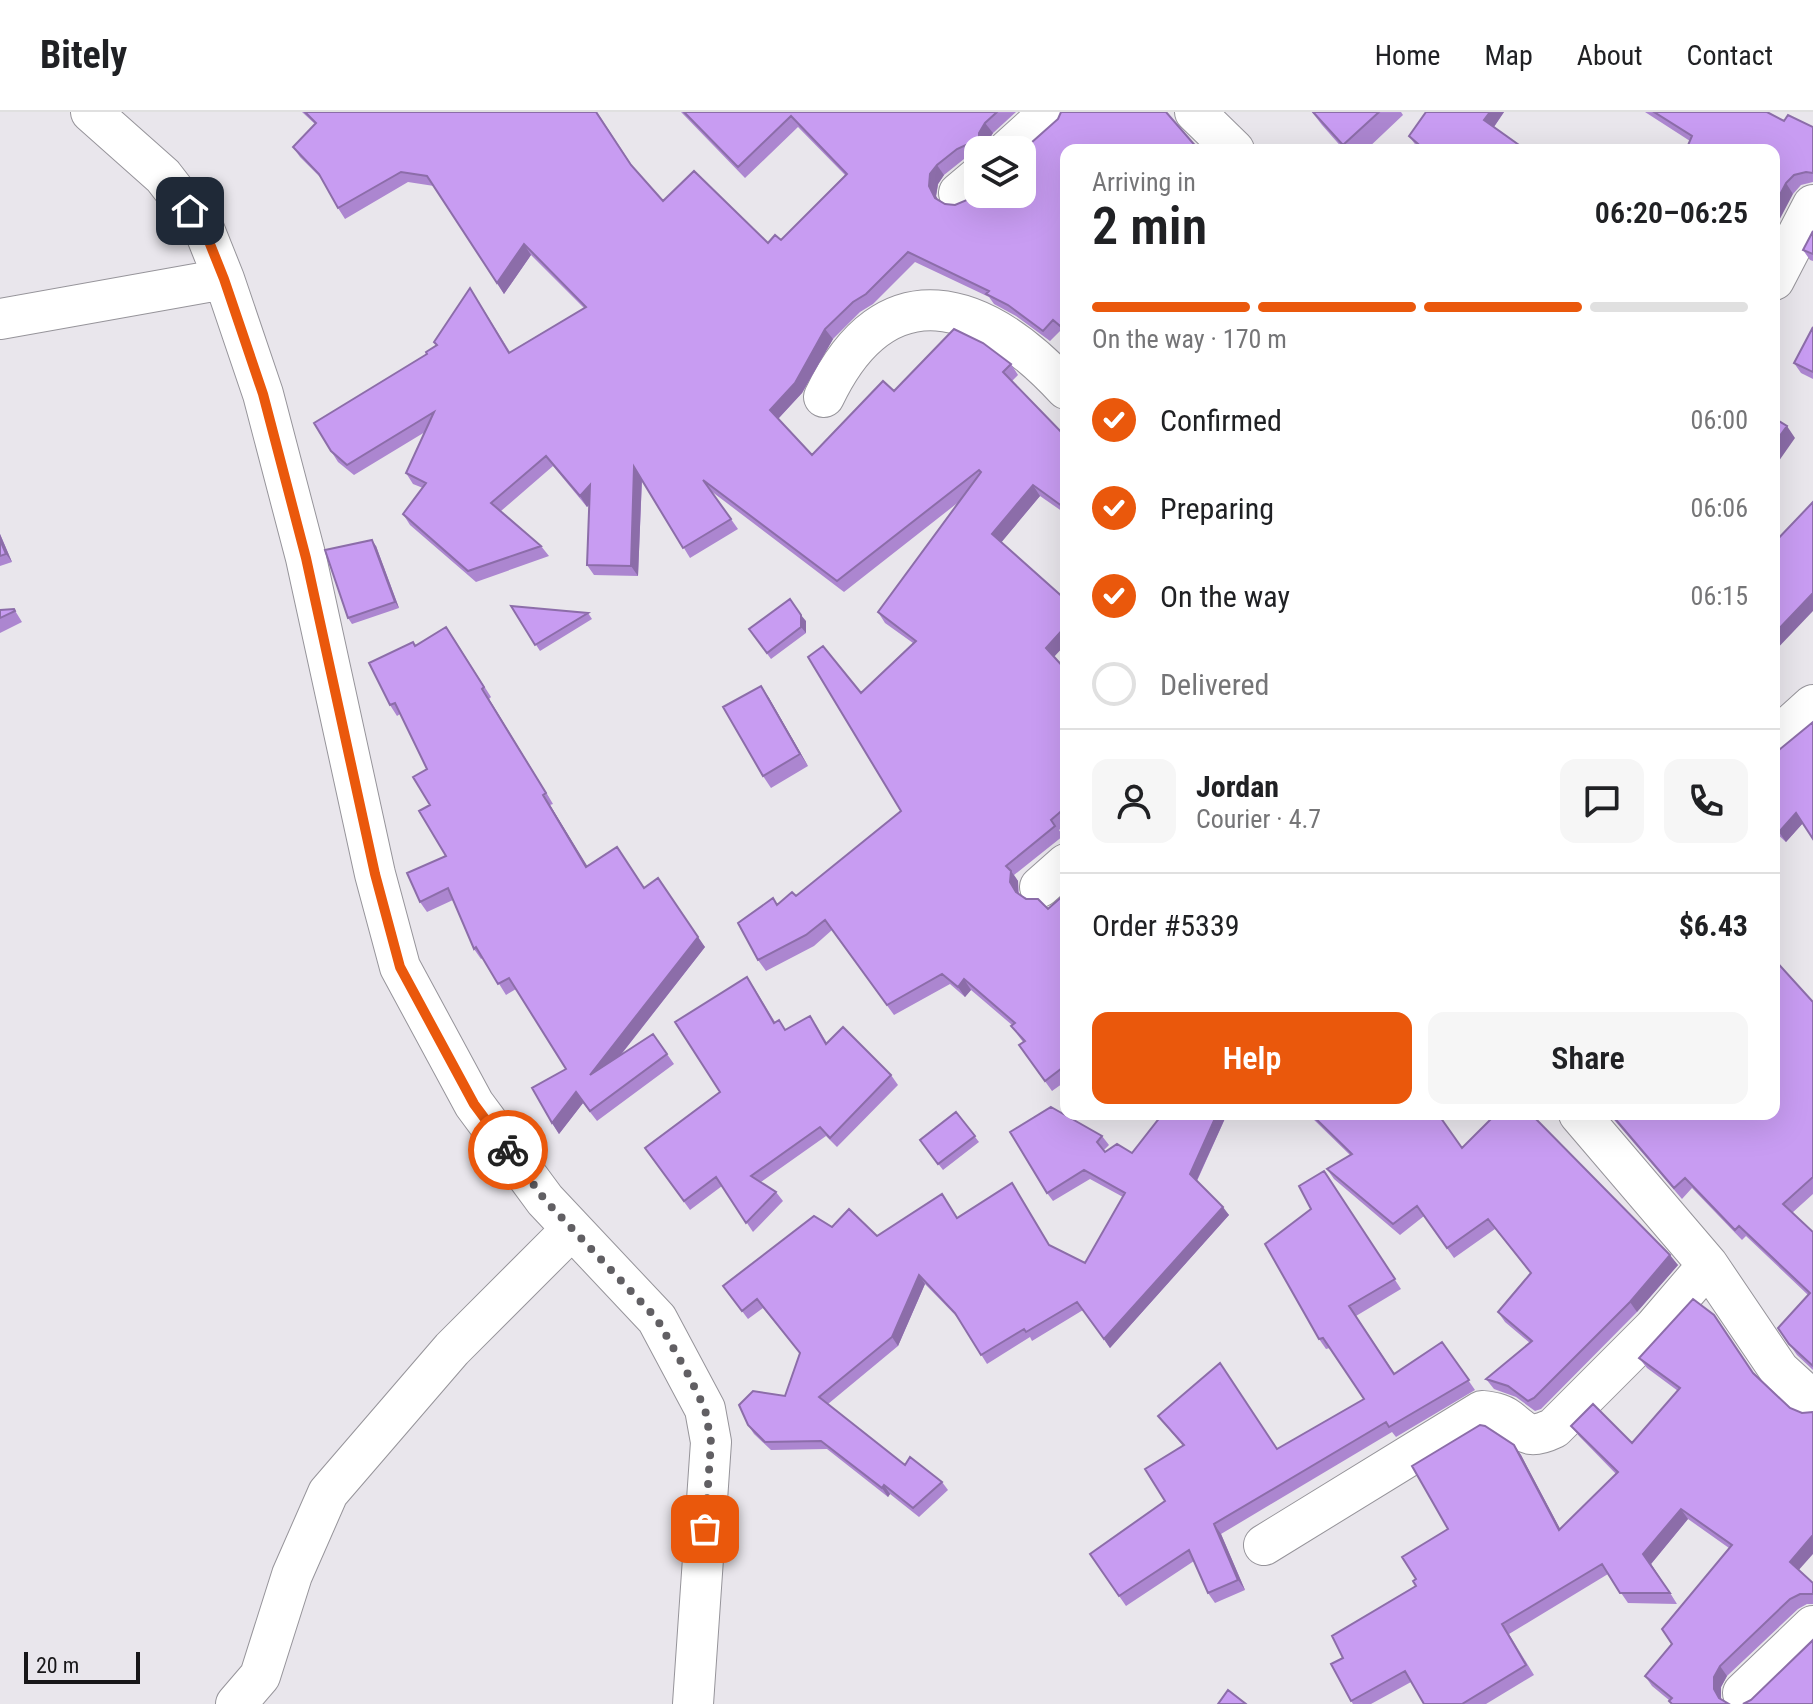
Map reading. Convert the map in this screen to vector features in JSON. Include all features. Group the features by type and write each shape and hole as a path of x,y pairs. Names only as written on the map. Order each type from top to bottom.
{"street":[{"path":"91,112 163,176 204,229 224,279 263,394 302,543 375,874 400,967 474,1104 545,1200 657,1319 705,1409 711,1442 693,1704"},
{"path":"1023,136 1050,112"},
{"path":"1195,112 1228,144"},
{"path":"1780,268 1813,205"},
{"path":"0,319 224,279"},
{"path":"824,397 836,371 854,348 877,328 901,315 930,308 960,312 997,330 1060,370"},
{"path":"1780,735 1813,705"},
{"path":"1584,1120 1708,1265 1779,1370 1813,1401"},
{"path":"236,1704 260,1676 292,1575 328,1493 452,1349 572,1229"},
{"path":"1264,1545 1482,1411 1507,1417 1517,1428 1530,1435 1554,1428 1654,1328 1708,1265"},
{"path":"1743,1693 1813,1626"}],"building":[{"path":"305,112 596,112 631,165 663,201 694,171 768,243 775,235 781,240 847,174 791,116 738,167 684,112 997,112 985,123 979,136 964,136 964,146 937,165 930,174 929,186 935,198 945,204 955,205 964,201 964,208 1036,208 1036,139 1058,119 1061,112 1166,112 1194,144 1060,144 1060,326 1053,320 1043,331 1008,305 986,294 989,291 908,252 825,329 795,383 770,410 812,455 883,381 894,391 954,329 983,343 1011,364 1003,372 1060,431 1060,505 1033,485 992,534 1060,595 1060,633 1046,648 1060,663 1060,812 1051,820 1055,826 1006,866 1011,871 1010,882 1016,892 1026,899 1038,899 1048,909 1060,898 1060,1070 1045,1081 1019,1045 1025,1041 1011,1026 1015,1023 964,979 958,987 942,974 887,1005 825,920 806,935 758,960 738,923 773,898 777,905 792,892 796,896 901,811 808,657 823,646 861,693 916,641 878,612 981,472 979,470 837,581 703,480 731,519 683,548 634,467 631,566 587,565 590,485 580,496 546,456 491,503 541,546 468,571 403,514 426,483 406,473 434,412 347,465 331,451 314,423 427,354 437,345 434,342 470,288 509,353 586,307 524,244 497,283 427,176 401,172 338,208 319,174 293,147 316,123"},
{"path":"1313,112 1379,112 1344,144"},
{"path":"1426,112 1490,112 1484,120 1518,144 1418,144 1409,136"},
{"path":"1654,112 1767,112 1784,121 1788,115 1813,127 1813,173 1794,175 1780,194 1780,144 1689,144 1692,136"},
{"path":"1813,231 1813,254 1803,250"},
{"path":"1813,327 1813,372 1794,363"},
{"path":"1780,422 1787,426 1780,436"},
{"path":"1813,502 1813,593 1780,628 1780,537"},
{"path":"0,540 6,554 0,556"},
{"path":"372,540 395,602 348,618 325,550"},
{"path":"790,599 801,615 801,627 767,653 749,629"},
{"path":"511,606 588,613 535,645"},
{"path":"0,610 15,611 0,618"},
{"path":"446,627 546,793 543,795 586,867 617,847 644,888 658,878 698,937 590,1075 653,1034 667,1054 590,1111 576,1092 552,1123 532,1088 566,1069 509,978 498,984 476,947 474,949 448,888 420,902 407,873 446,856 419,811 430,805 413,777 427,769 395,703 390,705 369,663 413,642 415,646"},
{"path":"761,686 800,754 763,776 723,707"},
{"path":"1813,722 1813,839 1796,813 1780,831 1780,749"},
{"path":"1780,966 1813,1002 1813,1177 1783,1204 1813,1232 1813,1366 1789,1344 1778,1328 1810,1293 1739,1226 1735,1230 1685,1178 1674,1188 1616,1120 1780,1120"},
{"path":"747,977 774,1023 779,1020 785,1030 810,1016 826,1044 843,1027 891,1075 830,1138 820,1127 751,1176 776,1192 746,1223 716,1177 684,1201 645,1148 720,1092 675,1022"},
{"path":"1051,1107 1060,1112 1060,1120 1074,1120 1102,1136 1097,1142 1105,1152 1117,1144 1132,1153 1158,1120 1214,1120 1190,1174 1223,1207 1104,1339 1077,1302 981,1355 955,1313 919,1275 892,1337 819,1397 905,1465 910,1457 942,1482 913,1508 821,1441 765,1442 748,1425 739,1405 753,1391 785,1396 800,1353 757,1299 742,1311 723,1286 814,1216 832,1227 849,1209 877,1236 942,1194 957,1218 1012,1183 1049,1245 1085,1263 1125,1193 1084,1170 1047,1193 1010,1132"},
{"path":"956,1112 975,1136 938,1164 920,1140"},
{"path":"1317,1120 1442,1120 1462,1148 1490,1120 1537,1120 1670,1255 1630,1302 1528,1401 1508,1386 1486,1379 1532,1341 1498,1312 1531,1273 1488,1219 1447,1248 1417,1206 1393,1224 1327,1169 1352,1154"},
{"path":"1324,1171 1395,1279 1349,1306 1394,1374 1442,1342 1469,1380 1389,1427 1386,1422 1214,1524 1238,1580 1208,1593 1189,1550 1119,1596 1090,1554 1165,1501 1145,1469 1184,1445 1158,1416 1220,1363 1277,1449 1364,1399 1323,1338 1319,1339 1265,1244 1311,1209 1299,1186"},
{"path":"1693,1299 1714,1315 1753,1373 1790,1408 1802,1413 1813,1412 1813,1535 1790,1562 1813,1583 1813,1594 1800,1594 1790,1599 1720,1666 1714,1677 1714,1689 1719,1698 1729,1704 1672,1704 1669,1701 1672,1698 1645,1676 1672,1644 1662,1629 1732,1545 1681,1509 1643,1554 1670,1593 1620,1593 1602,1564 1502,1624 1526,1665 1462,1704 1424,1704 1405,1671 1351,1701 1331,1664 1343,1658 1332,1636 1416,1586 1413,1581 1416,1579 1402,1557 1448,1529 1412,1466 1480,1425 1485,1426 1514,1445 1559,1530 1618,1472 1571,1426 1593,1404 1632,1443 1680,1388 1639,1358"},
{"path":"1813,1640 1813,1704 1743,1704 1751,1700"},
{"path":"1228,1690 1246,1704 1218,1704"}],"way so far":[{"path":"508,1150 545,1200 657,1319 689,1376 705,1409 711,1442 705,1529"}],"route":[{"path":"190,211 204,229 224,279 263,394 306,558 375,874 400,967 474,1104 508,1150"}]}
